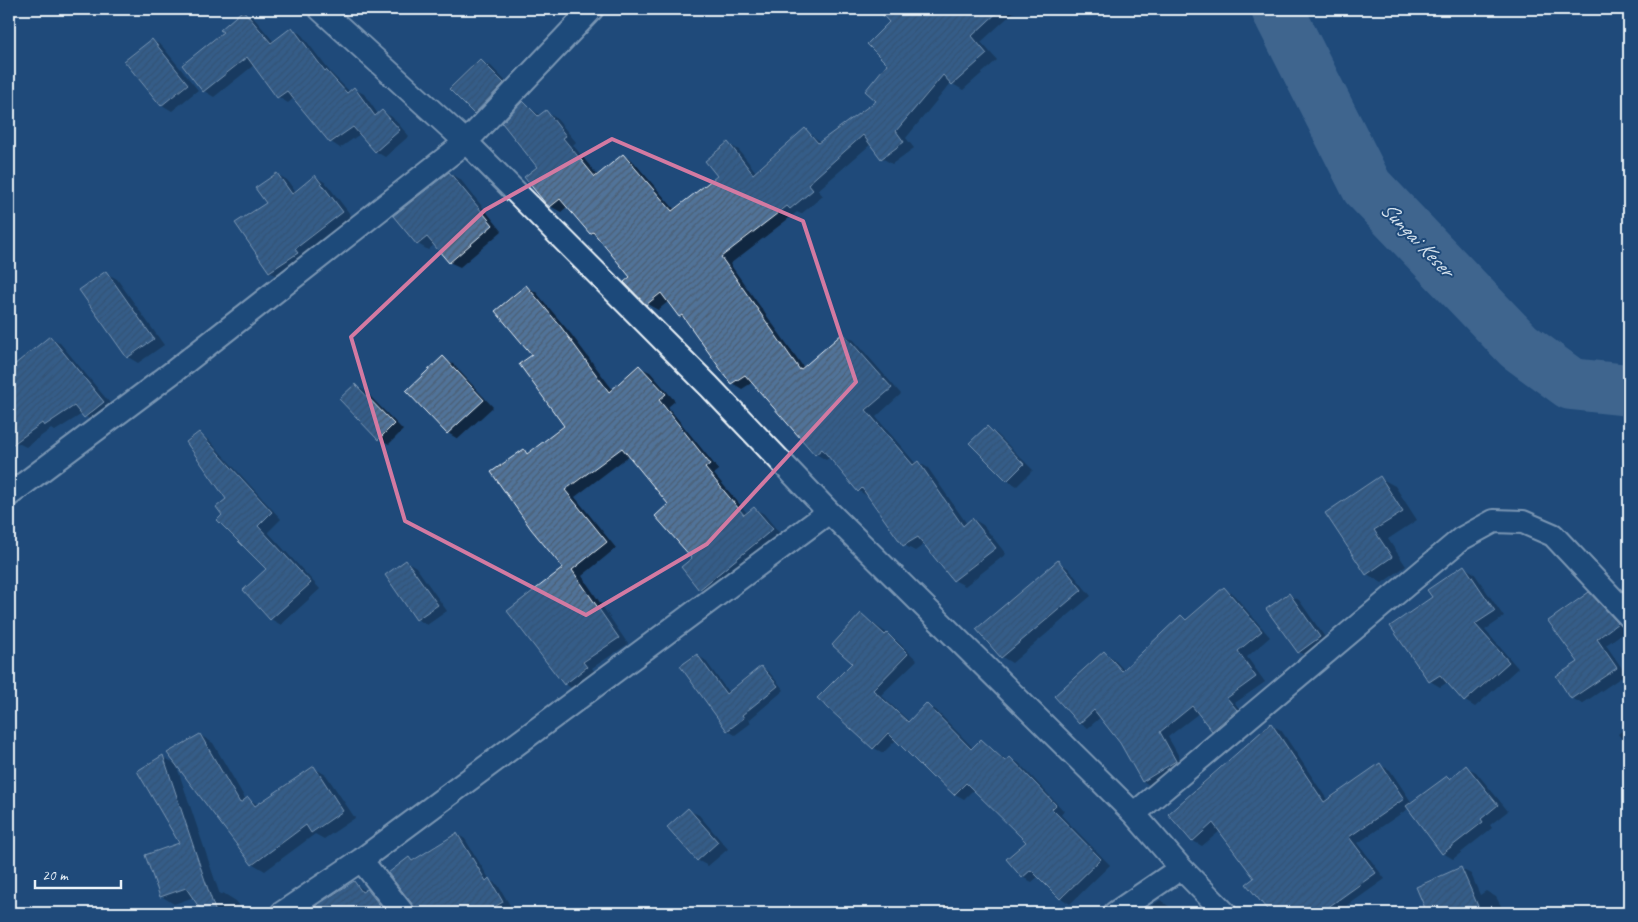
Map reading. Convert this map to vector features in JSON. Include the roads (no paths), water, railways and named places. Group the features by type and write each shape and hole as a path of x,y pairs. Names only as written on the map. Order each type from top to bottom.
{"street":[{"path":"320,9 466,142 709,386 829,512 1134,814 1181,868 1225,913"},
{"path":"9,495 173,372 466,142 592,9"},
{"path":"282,913 361,860 829,512"},
{"path":"1134,814 1461,539 1494,521 1523,522 1554,535 1629,616"},
{"path":"361,860 403,913"},
{"path":"1115,913 1181,868"}],"waterway":[{"name":"Sungai Keser","path":"1277,9 1367,187 1519,346 1571,384 1629,390"}]}
